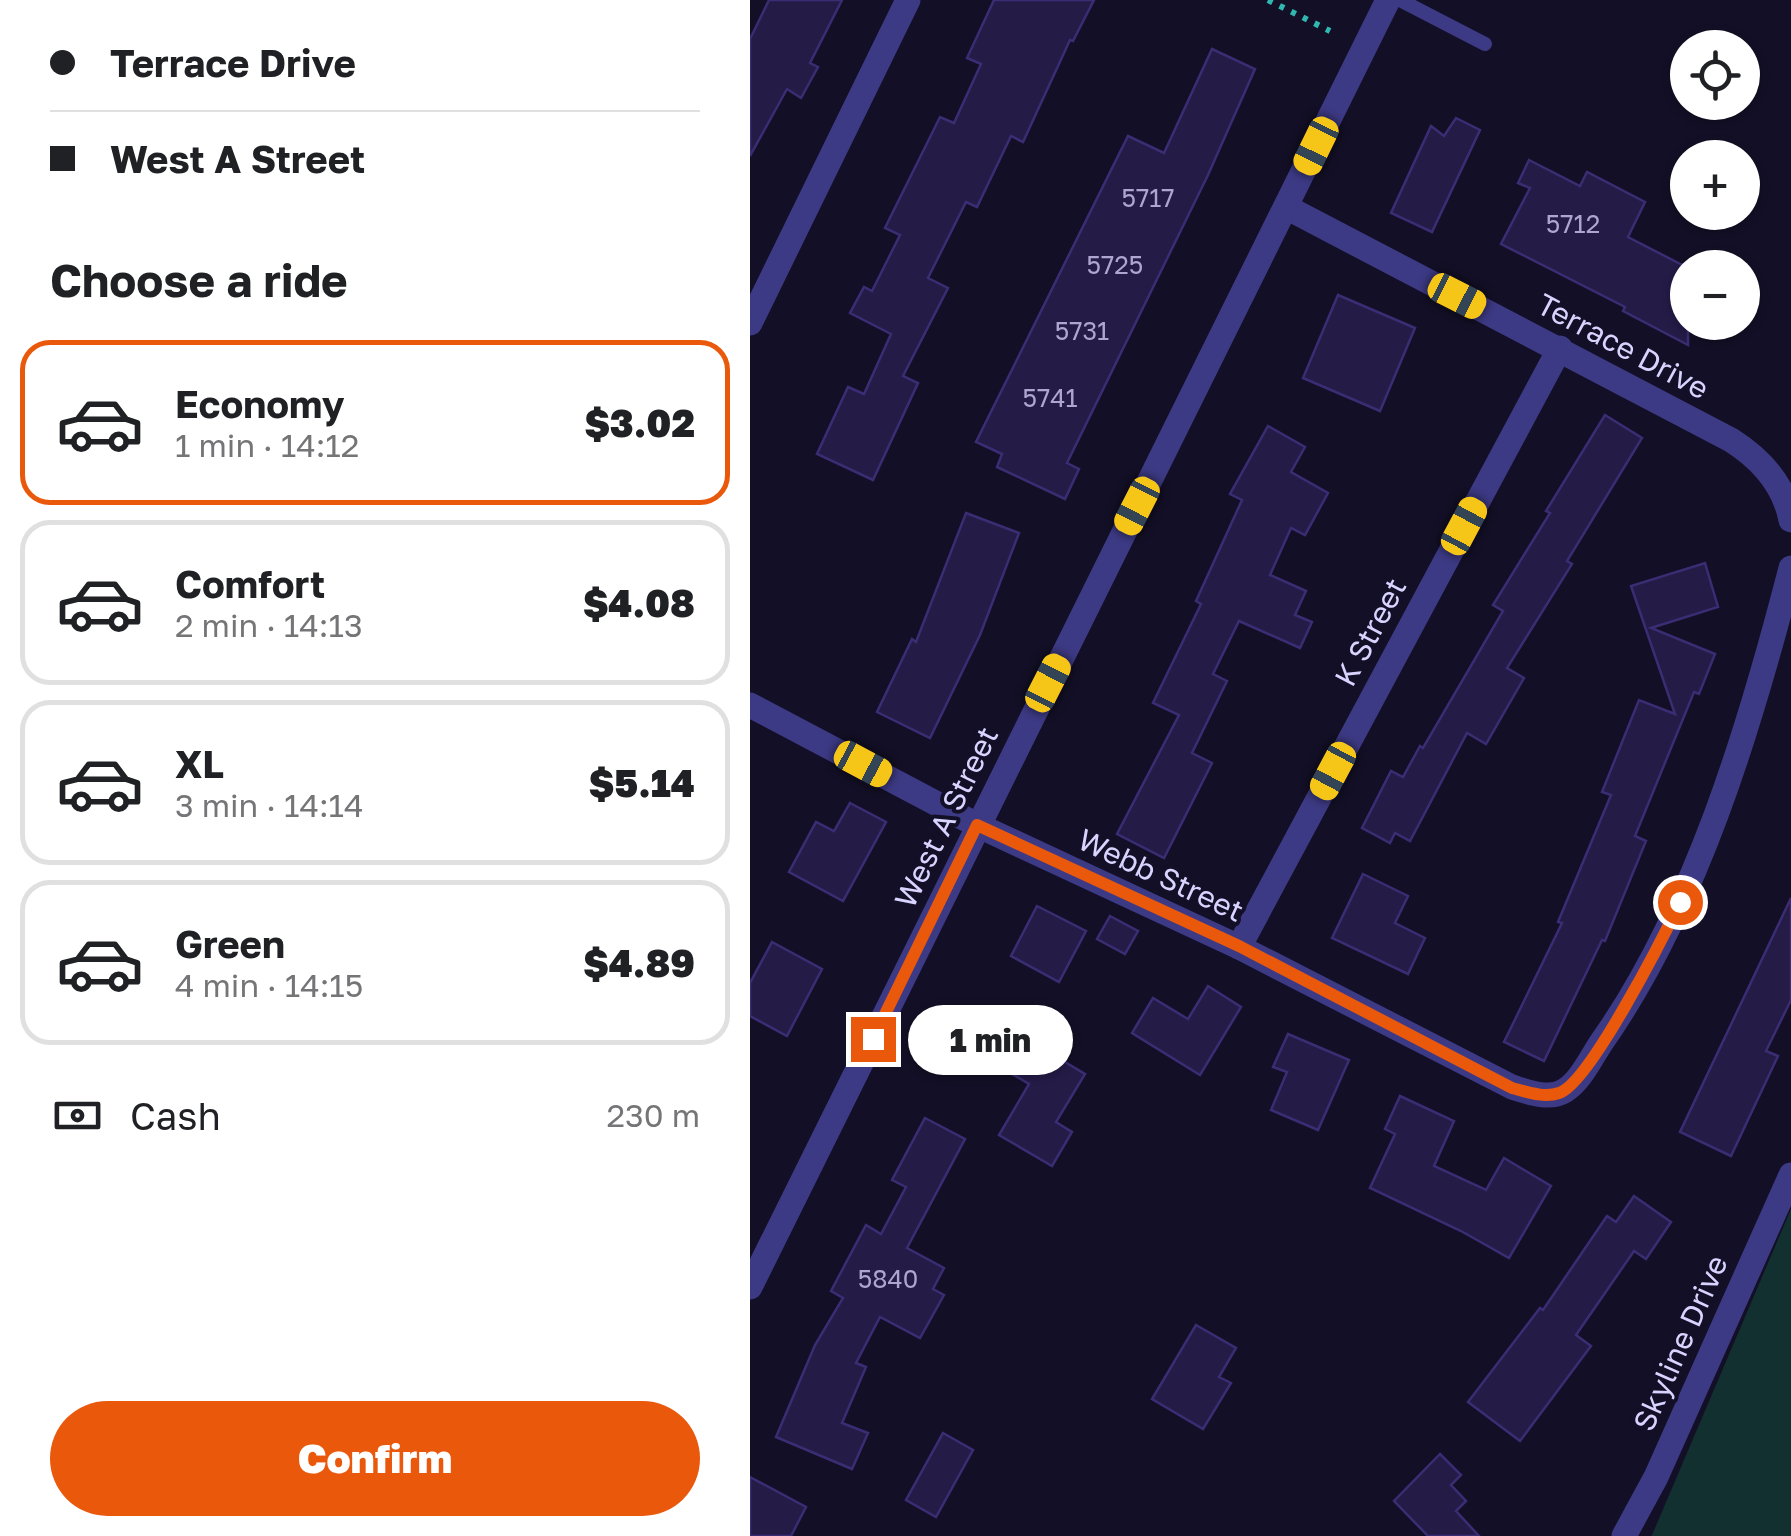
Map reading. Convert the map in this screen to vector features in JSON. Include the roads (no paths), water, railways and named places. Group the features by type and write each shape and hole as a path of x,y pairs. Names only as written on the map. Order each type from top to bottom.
{"street":[{"path":"750,323 908,0"},
{"name":"West A Street","path":"750,1286 1388,0"},
{"name":"Terrace Drive","path":"1286,208 1560,348 1750,452 1782,490 1791,520"},
{"name":"K Street","path":"1239,946 1560,348"},
{"name":"Webb Street","path":"750,705 977,825 1239,946 1512,1088 1547,1095 1562,1093 1572,1084 1599,1046 1650,965 1680,902 1744,732 1791,568"},
{"name":"Skyline Drive","path":"1624,1536 1656,1477 1791,1176"}],"lane":[{"path":"1400,0 1485,44"}]}
